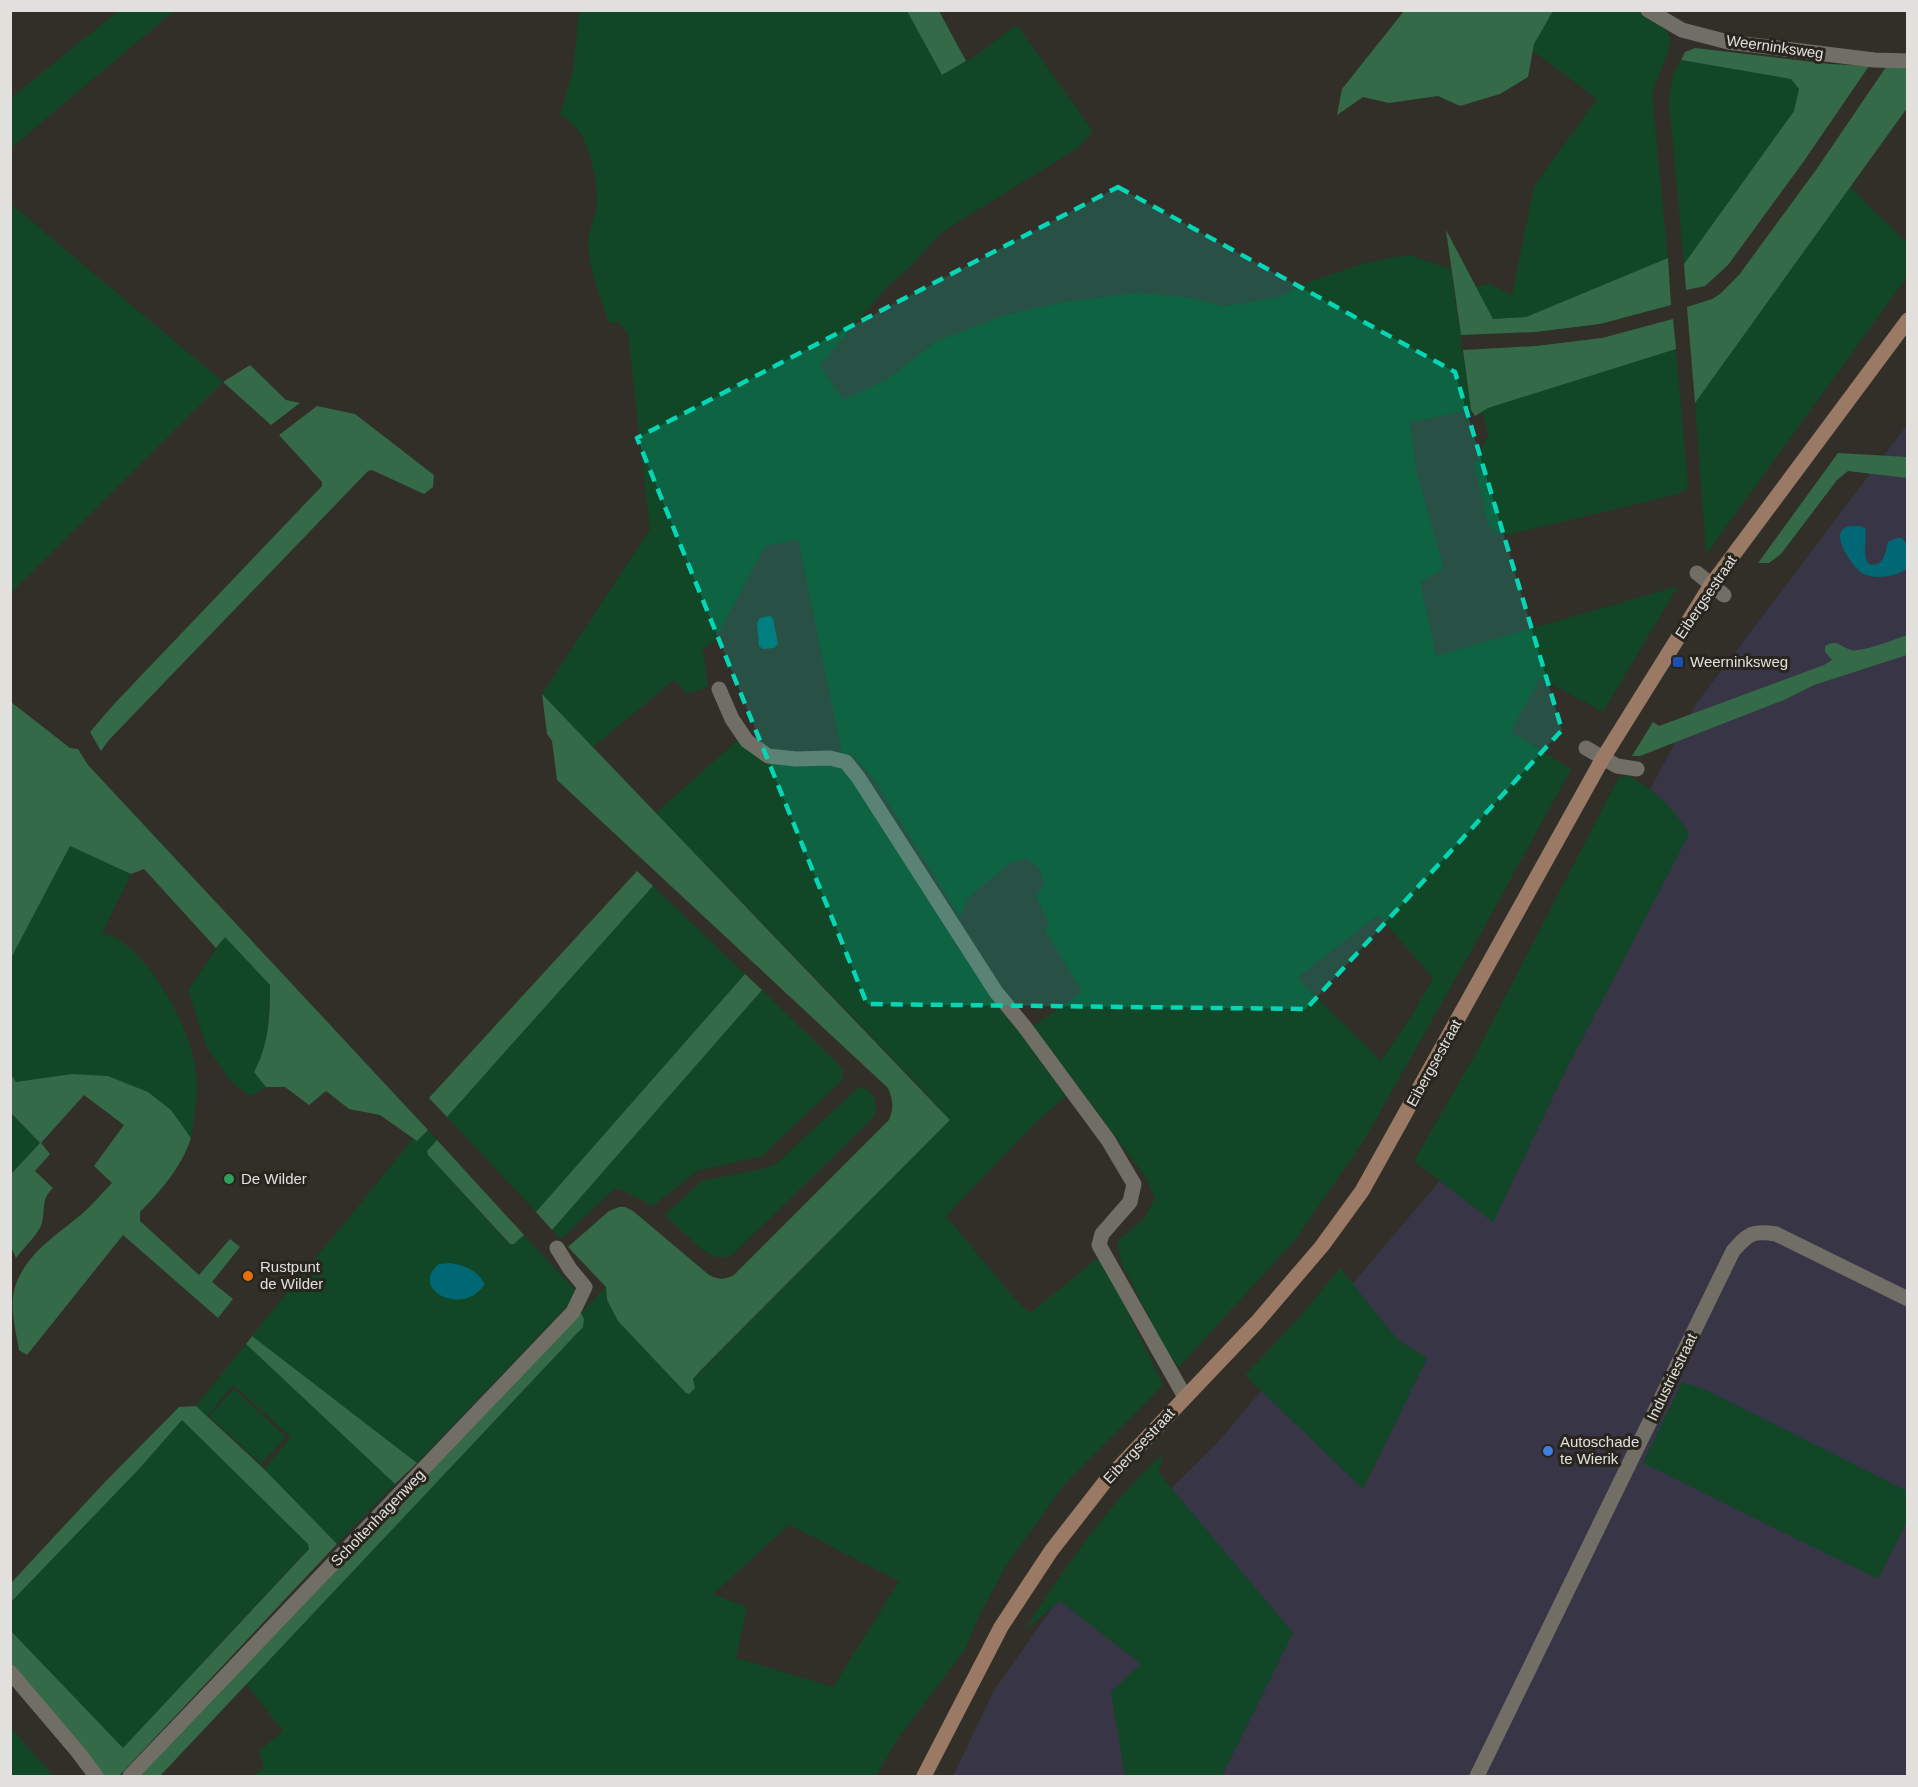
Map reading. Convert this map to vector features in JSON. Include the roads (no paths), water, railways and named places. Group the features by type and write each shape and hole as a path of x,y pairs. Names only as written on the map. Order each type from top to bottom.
{"main road":[{"name":"Eibergsestraat","path":"924,1776 1000,1627 1051,1551 1104,1483 1257,1322 1322,1246 1362,1191 1603,758 1711,585 1908,320"}],"street":[{"name":"Weerninksweg","path":"1648,10 1682,30 1728,42 1874,60 1908,61"},
{"path":"1697,573 1724,595"},
{"path":"719,688 732,719 747,741 768,756 796,759 830,758 846,762 858,777 996,992 1024,1026 1108,1140 1134,1184 1130,1202 1102,1234 1099,1245 1185,1397"},
{"path":"1586,748 1617,766 1637,769"},
{"name":"Industriestraat","path":"1477,1776 1733,1251 1747,1235 1760,1232 1776,1234 1908,1299"},
{"name":"Scholtenhagenweg","path":"130,1776 573,1312 585,1287 557,1248"},
{"path":"10,1672 96,1776"}],"water":[{"path":"1846,527 1865,528 1865,552 1869,564 1874,565 1881,562 1888,542 1902,538 1907,545 1906,569 1884,577 1867,575 1858,570 1842,546 1840,534"},
{"path":"770,616 773,618 778,644 774,648 763,649 759,646 757,623 760,618"},
{"path":"450,1263 470,1269 485,1284 475,1294 464,1299 442,1296 434,1290 430,1282 431,1273 439,1264"}],"place":[{"name":"Weerninksweg","path":"1678,662"},
{"name":"De Wilder","path":"229,1179"},
{"name":"Rustpunt de Wilder","path":"248,1276"},
{"name":"Autoschade te Wierik","path":"1548,1451"}]}
